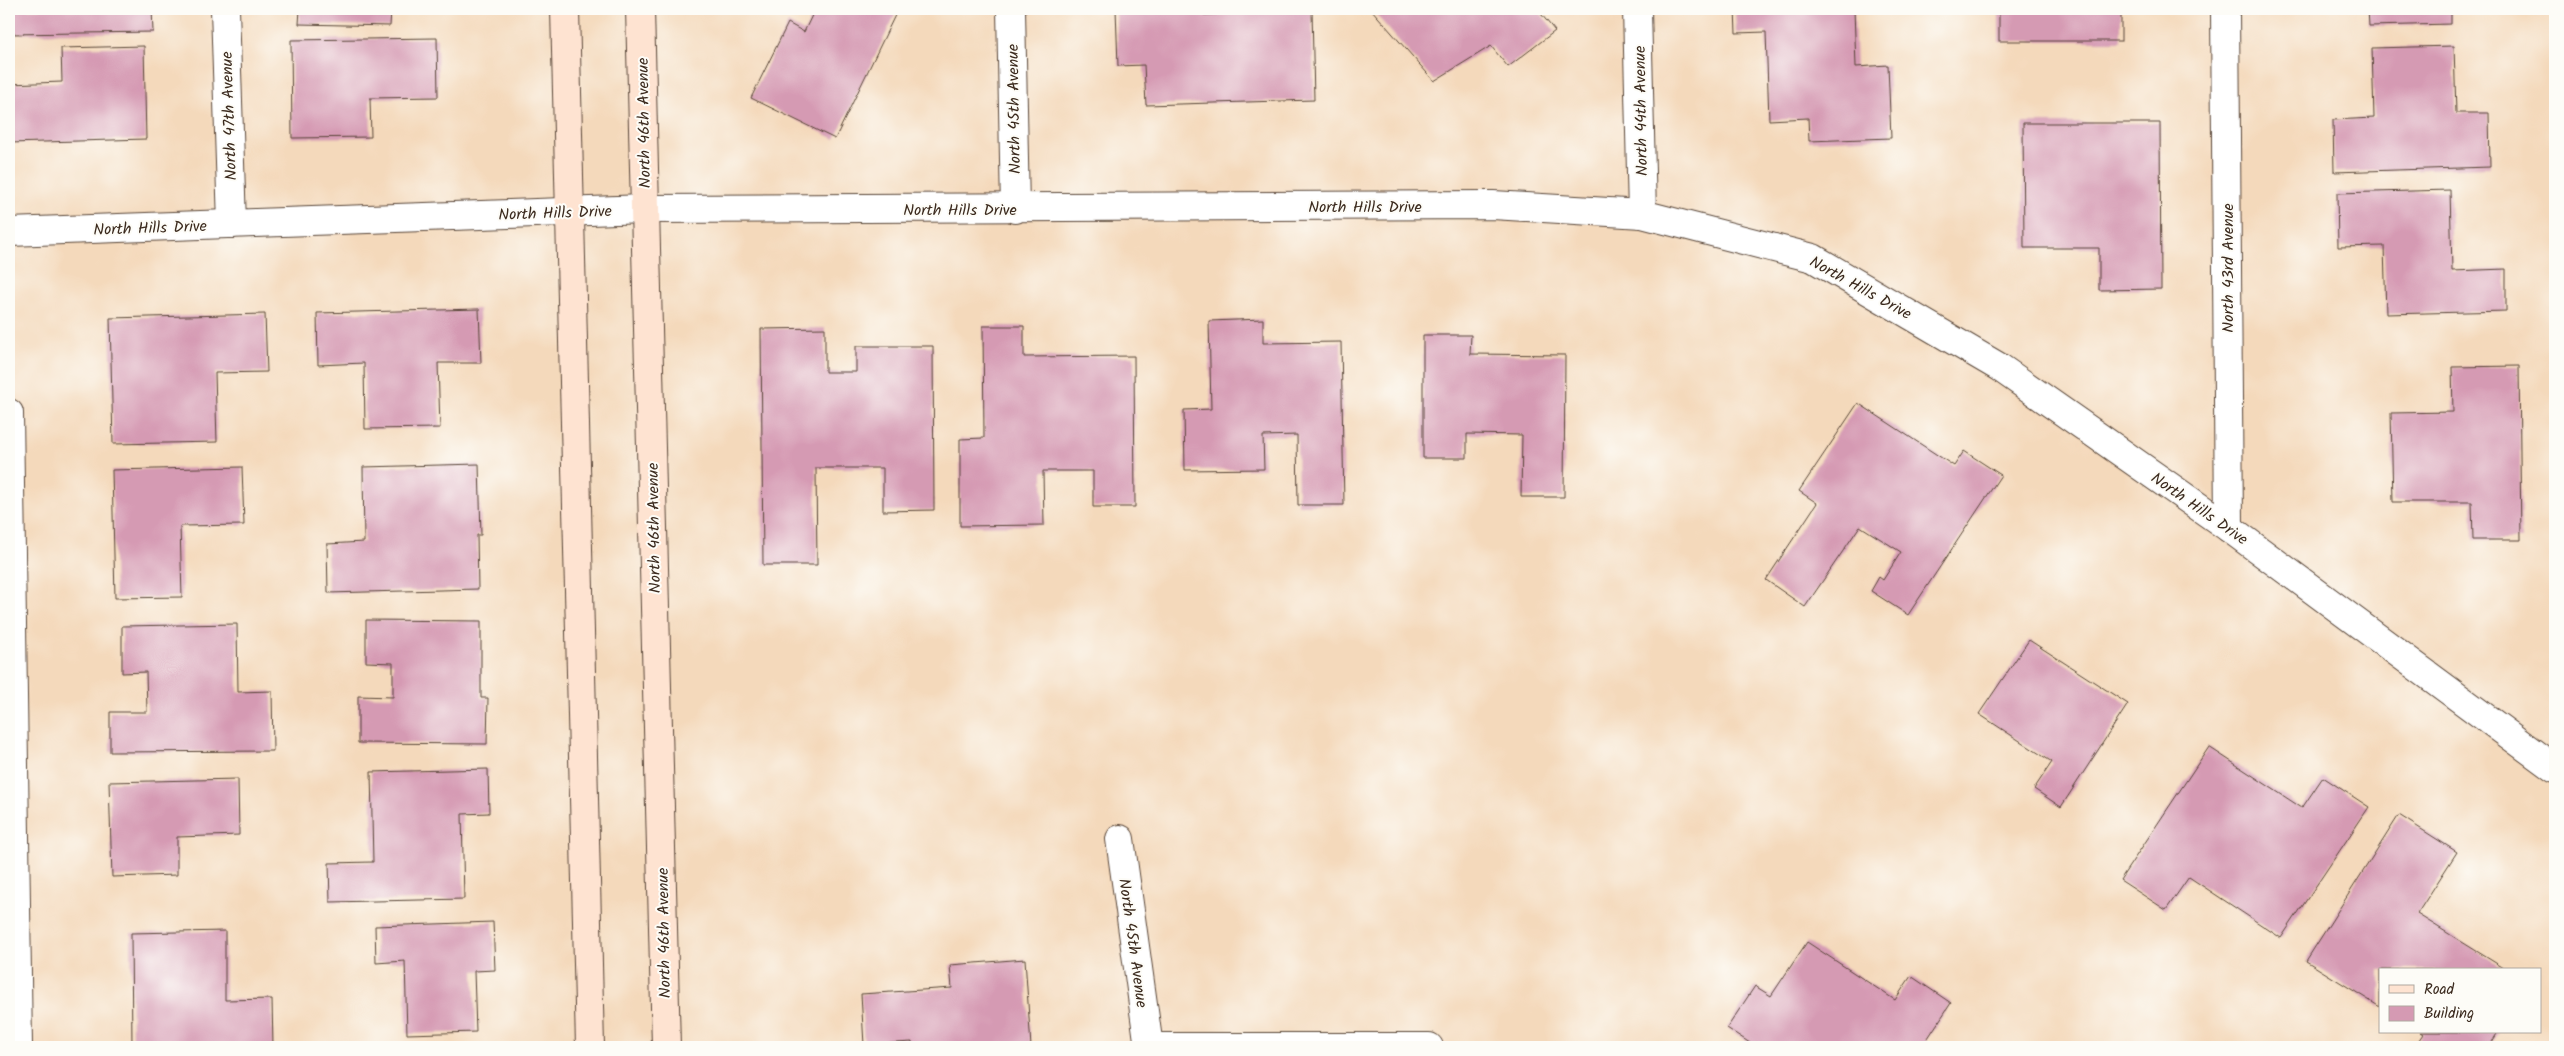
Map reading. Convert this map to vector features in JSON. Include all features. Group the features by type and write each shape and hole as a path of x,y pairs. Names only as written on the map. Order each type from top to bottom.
{"street":[{"name":"North 47th Avenue","path":"225,9 232,224"},
{"path":"564,9 590,1047"},
{"name":"North 46th Avenue","path":"640,9 666,1047"},
{"name":"North 45th Avenue","path":"1011,9 1015,209"},
{"name":"North 44th Avenue","path":"1637,9 1642,214"},
{"name":"North 43rd Avenue","path":"2225,9 2229,528"},
{"name":"North Hills Drive","path":"9,232 644,209 1015,209 1493,205 1642,214 1813,258 1999,367 2229,528 2555,769"},
{"path":"9,413 12,796 18,1047"},
{"name":"North 45th Avenue","path":"1120,839 1149,1047"},
{"path":"1149,1047 1429,1047"}],"building":[{"path":"9,9 152,9 153,32 9,34"},
{"path":"300,9 391,9 390,26 299,24"},
{"path":"815,9 898,9 835,139 751,98 788,23 804,32"},
{"path":"1116,9 1204,9 1204,15 1312,11 1314,100 1146,105 1144,65 1118,66"},
{"path":"1371,9 1537,9 1555,31 1508,67 1491,46 1434,81"},
{"path":"1735,9 1854,9 1856,67 1888,65 1891,138 1809,141 1808,118 1769,120 1766,32 1736,33"},
{"path":"1999,9 2121,9 2121,41 1999,41"},
{"path":"2368,9 2451,9 2451,24 2369,26"},
{"path":"437,38 438,97 370,98 371,137 292,138 291,40"},
{"path":"144,46 146,139 9,143 9,84 62,82 61,48"},
{"path":"2454,46 2456,113 2489,113 2490,167 2334,172 2333,120 2374,118 2372,48"},
{"path":"2023,123 2160,123 2161,289 2099,290 2099,248 2024,248"},
{"path":"2450,190 2452,271 2506,269 2506,311 2386,314 2384,246 2338,247 2337,193"},
{"path":"479,309 481,363 438,363 440,428 365,429 364,363 318,365 317,313"},
{"path":"265,314 267,372 215,373 217,442 113,444 110,318"},
{"path":"1263,319 1263,343 1341,342 1344,505 1298,505 1297,435 1263,436 1264,469 1185,470 1184,410 1211,409 1209,321"},
{"path":"983,326 1024,326 1024,357 1134,356 1135,507 1093,507 1093,471 1043,471 1044,525 960,526 960,439 984,438"},
{"path":"825,328 825,372 856,372 856,346 933,346 934,510 883,511 883,468 816,468 817,565 763,565 761,329"},
{"path":"1423,335 1471,335 1470,354 1565,355 1564,497 1521,497 1522,435 1467,434 1467,458 1423,458"},
{"path":"2519,366 2521,540 2473,540 2472,502 2393,502 2391,413 2453,412 2452,367"},
{"path":"1858,403 1954,466 1964,451 2001,475 1908,615 1871,591 1879,577 1883,580 1901,552 1860,526 1805,607 1766,580 1817,503 1799,491"},
{"path":"479,464 481,535 477,535 478,589 328,593 327,544 364,542 363,467"},
{"path":"242,467 244,525 180,526 182,597 115,598 112,470"},
{"path":"366,620 481,621 481,698 488,698 487,744 358,743 358,696 393,697 393,663 366,662"},
{"path":"237,624 238,692 272,691 273,751 110,752 110,712 147,712 146,672 122,673 122,626"},
{"path":"2029,640 2128,704 2061,807 2034,789 2052,762 1979,714"},
{"path":"2209,747 2302,808 2323,777 2369,807 2281,938 2189,877 2166,910 2120,880"},
{"path":"488,769 489,813 462,814 464,899 330,902 329,863 373,862 371,772"},
{"path":"238,779 239,835 177,837 177,875 112,877 109,782"},
{"path":"2399,815 2457,852 2417,914 2504,968 2379,968 2379,1006 2306,961"},
{"path":"493,922 495,970 474,971 476,1032 407,1034 405,961 376,963 375,926"},
{"path":"225,931 225,1000 272,999 273,1047 132,1047 131,933"},
{"path":"1807,942 1895,1000 1911,976 1951,1003 1922,1047 1756,1047 1727,1028 1755,986 1771,996"},
{"path":"1025,959 1031,1047 912,1047 912,1042 864,1045 861,994 952,988 950,965"},
{"path":"2423,1034 2497,1034 2489,1047 2414,1047"}]}
